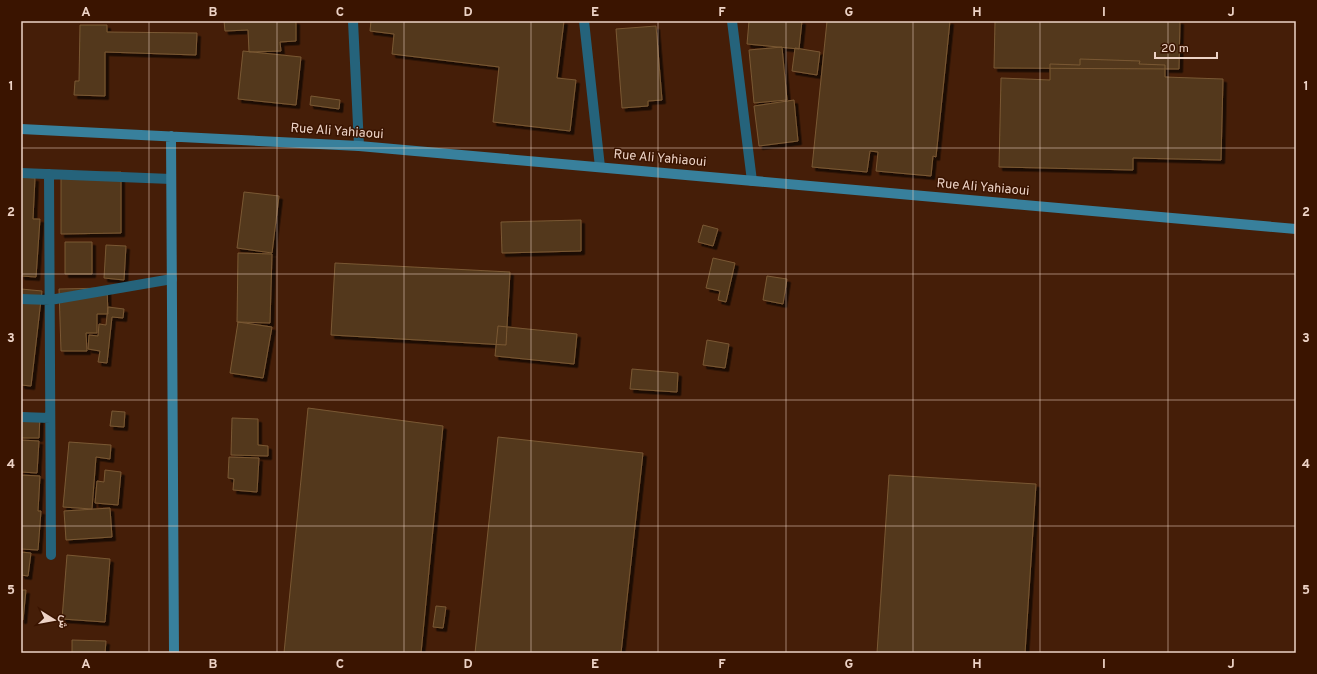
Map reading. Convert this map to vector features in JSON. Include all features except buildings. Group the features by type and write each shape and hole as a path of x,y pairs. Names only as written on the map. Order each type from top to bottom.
{"main road":[{"name":"Rue Ali Yahiaoui","path":"21,129 359,146 1296,229"},
{"path":"171,136 174,653"}],"street":[{"path":"353,21 359,146"},
{"path":"584,21 600,167"},
{"path":"732,21 752,181"},
{"path":"21,173 171,179"},
{"path":"49,174 51,555"},
{"path":"21,299 50,300 172,279"},
{"path":"21,417 50,418"}]}
